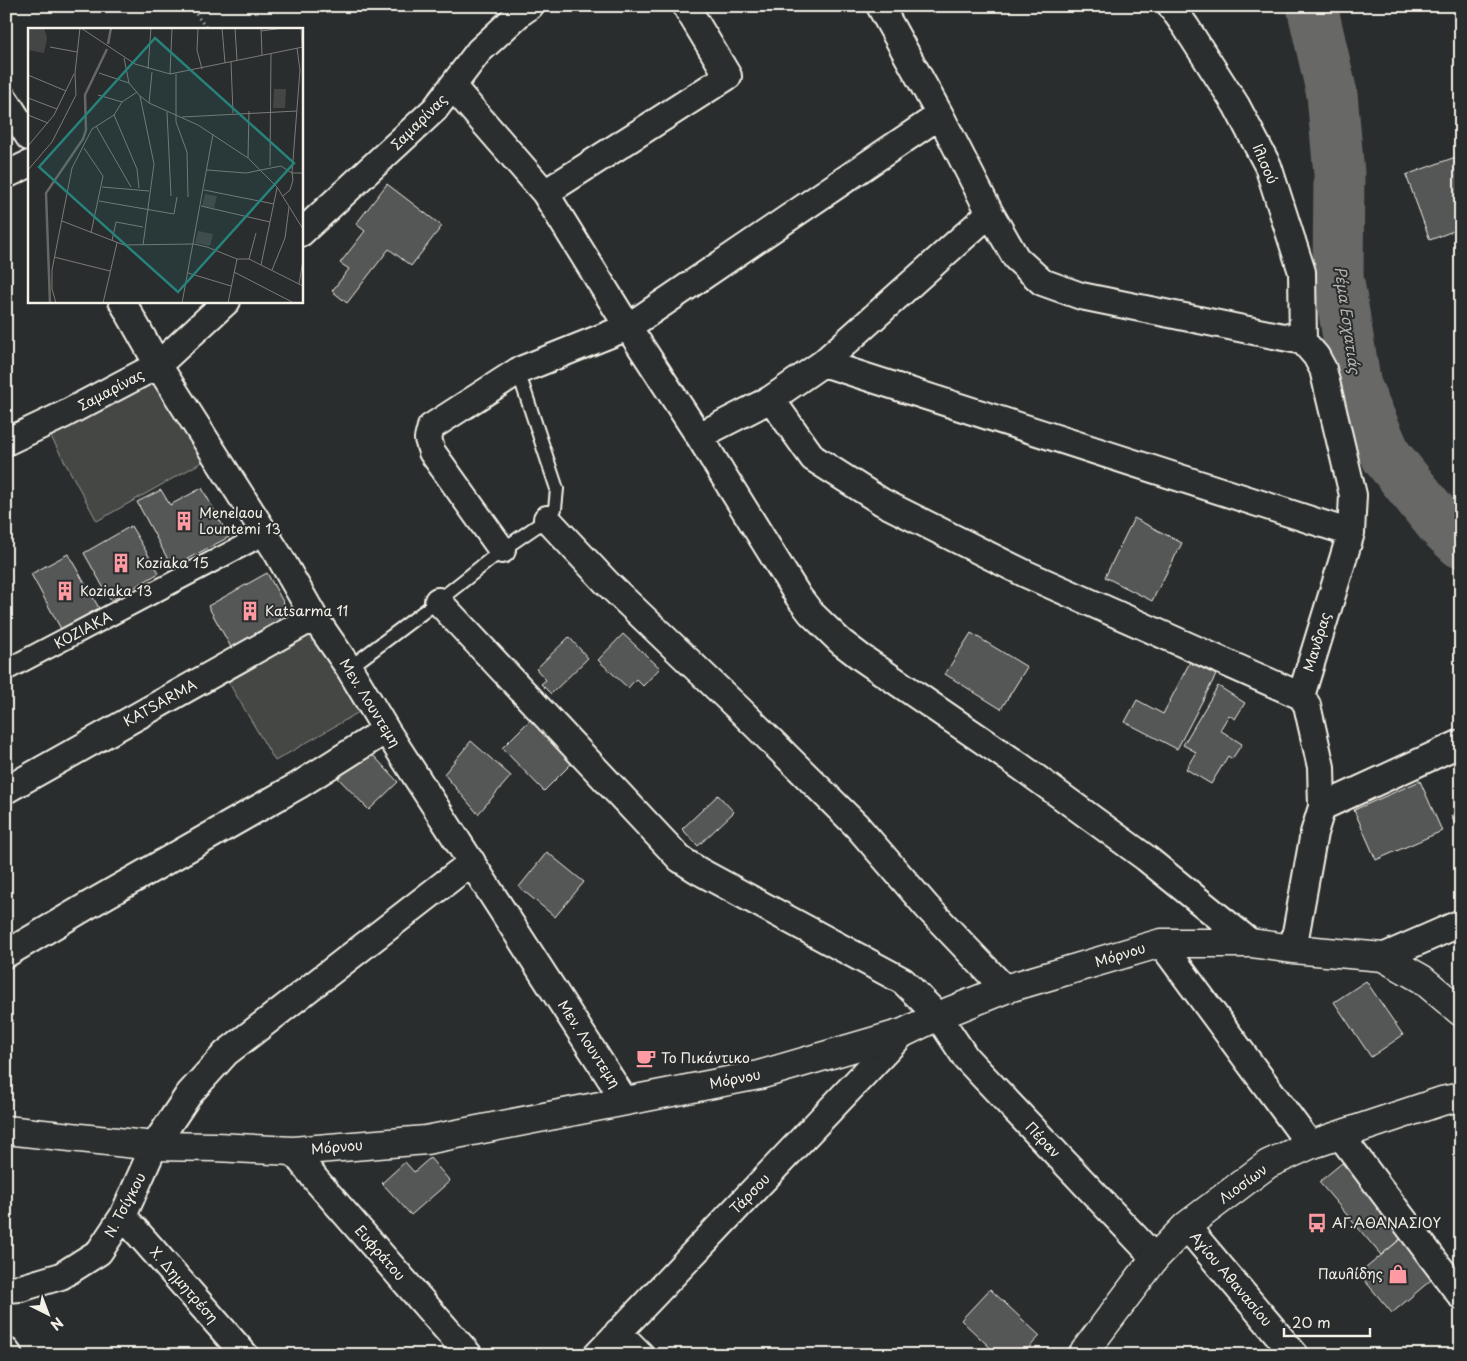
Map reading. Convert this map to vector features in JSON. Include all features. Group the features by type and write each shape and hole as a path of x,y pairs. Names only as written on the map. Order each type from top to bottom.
{"street":[{"name":"Σαμαρίνας","path":"302,232 435,109 480,51 530,6"},
{"path":"546,193 728,76 686,6"},
{"path":"880,6 940,115 990,213 1016,258 1042,282 1082,296 1303,341"},
{"name":"Ιλισού","path":"1171,6 1236,105 1268,166 1302,272 1303,341"},
{"path":"453,87 546,193 628,327 699,436 798,596 811,613 841,642 870,664 1020,766 1146,858 1251,943"},
{"path":"6,101 28,135"},
{"path":"502,550 432,452 428,439 431,427 518,371 628,327 940,115"},
{"path":"6,175 28,164"},
{"path":"699,436 771,399 824,363 990,213"},
{"name":"Μεν. Λουντεμη","path":"123,302 158,365 278,554 314,617 349,668 386,730 625,1101"},
{"name":"Σαμαρίνας","path":"6,442 63,415 158,365 226,302"},
{"name":"Μανδρας","path":"1301,696 1351,533 1353,495 1323,369 1316,356 1303,341"},
{"path":"824,363 1351,533"},
{"path":"771,399 813,458 882,502 1026,574 1301,696 1307,705 1321,767 1322,807 1314,833 1293,949"},
{"path":"547,518 606,582 740,710 857,826 927,907 1005,989"},
{"name":"KOZIAKA","path":"6,670 265,534"},
{"name":"Πέραν","path":"438,601 680,859 903,981 938,1016 966,1058 1155,1258"},
{"name":"KATSARMA","path":"6,790 314,617"},
{"path":"6,954 299,785 386,730"},
{"path":"1322,807 1461,742"},
{"name":"Ν. Τσίγκου","path":"6,1289 21,1288 61,1276 99,1252 122,1216 154,1146 189,1094 226,1053 472,862"},
{"path":"1383,957 1461,923"},
{"path":"1161,943 1310,1145"},
{"name":"Μόρνου","path":"6,1130 154,1146 293,1151 426,1140 759,1075 902,1033 1005,989 1161,943 1251,943 1293,949 1383,957 1422,979 1461,1012"},
{"name":"Τάρσου","path":"597,1355 902,1033"},
{"name":"Λιοσίων","path":"1082,1355 1155,1258 1186,1226 1268,1164 1310,1145 1442,1101 1461,1097"},
{"path":"1340,1135 1461,1296"},
{"name":"Ευφράτου","path":"293,1151 469,1355"},
{"name":"Χ. Δημητρέση","path":"122,1216 245,1355"},
{"name":"Αγίου Αθανασίου","path":"1186,1226 1295,1355"},
{"path":"618,1332 641,1355"},
{"path":"6,1351 9,1355"}],"lane":[{"path":"349,668 502,550 547,518 555,509 557,489 518,371"}],"path":[{"path":"190,6 206,28"}],"shaded area":[{"path":"156,374 204,461 97,521 49,433"},
{"path":"311,629 359,712 275,761 226,678"}],"building":[{"path":"1461,155 1461,228 1430,240 1406,175"},
{"path":"387,184 442,226 411,266 389,249 347,303 332,291 349,269 340,263 365,231 356,224"},
{"name":"Menelaou Lountemi 13","path":"202,488 229,537 172,567 137,502 161,490 170,505"},
{"path":"1134,518 1182,543 1152,601 1105,577"},
{"name":"Koziaka 15","path":"131,526 159,573 111,601 84,553"},
{"name":"Koziaka 13","path":"68,554 99,608 61,629 31,574"},
{"name":"Katsarma 11","path":"267,573 291,616 232,649 208,606"},
{"path":"971,633 1027,667 1001,709 945,674"},
{"path":"623,634 660,668 643,686 636,679 628,688 598,660"},
{"path":"569,637 588,658 551,694 541,684 546,680 536,669"},
{"path":"1190,662 1216,675 1177,749 1125,722 1137,700 1163,714"},
{"path":"1218,686 1245,703 1235,719 1229,715 1220,730 1242,744 1232,759 1228,756 1211,784 1186,769 1196,752 1183,745"},
{"path":"533,717 575,760 544,791 502,748"},
{"path":"471,741 511,776 478,814 444,774"},
{"path":"374,756 398,782 369,810 338,778 359,758"},
{"path":"1420,781 1442,831 1376,860 1354,810"},
{"path":"718,795 734,812 698,846 682,829"},
{"path":"1461,810 1461,835 1451,816"},
{"path":"547,852 584,882 555,917 519,887"},
{"path":"1366,981 1403,1035 1371,1057 1334,1002"},
{"path":"430,1158 450,1181 411,1215 382,1183 405,1162 414,1172"},
{"path":"1342,1163 1404,1236 1381,1255 1319,1182"},
{"name":"Παυλίδης","path":"1404,1236 1437,1275 1392,1313 1359,1274"},
{"path":"990,1289 1040,1336 1022,1355 998,1355 961,1320"}],"waterway":[{"name":"Ρέμα Εσχατιάς","path":"1312,6 1332,94 1339,174 1338,276 1356,386 1387,457 1441,524 1461,543"}],"place":[{"name":"Menelaou Lountemi 13","path":"184,521"},
{"name":"Koziaka 15","path":"121,563"},
{"name":"Koziaka 13","path":"65,591"},
{"name":"Katsarma 11","path":"250,611"},
{"name":"Το Πικάντικο","path":"646,1058"},
{"name":"ΑΓ.ΑΘΑΝΑΣΙΟΥ","path":"1317,1223"},
{"name":"Παυλίδης","path":"1398,1274"}]}
